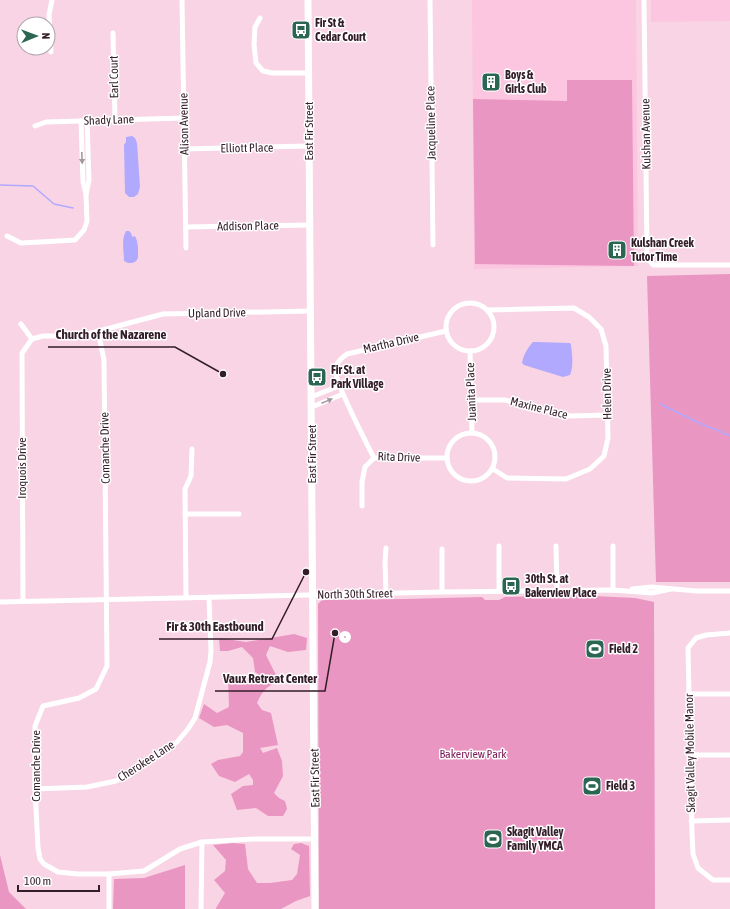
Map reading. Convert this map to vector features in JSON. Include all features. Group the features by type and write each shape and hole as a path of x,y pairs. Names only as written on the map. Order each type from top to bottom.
{"street":[{"path":"49,16 52,0"},
{"name":"Alison Avenue","path":"182,0 186,248"},
{"name":"East Fir Street","path":"308,0 315,909"},
{"name":"Jacqueline Place","path":"430,0 433,245"},
{"name":"Kulshan Avenue","path":"644,0 646,254 653,265 730,265"},
{"path":"260,18 255,27 254,44 256,63 263,71 272,74 309,73"},
{"name":"Earl Court","path":"113,33 115,120"},
{"name":"Shady Lane","path":"35,126 46,122 184,118"},
{"path":"81,121 82,182 86,195"},
{"path":"7,236 21,243 58,242 75,240 84,230 87,221 86,195 89,180 87,121"},
{"name":"Elliott Place","path":"184,149 309,146"},
{"name":"Addison Place","path":"186,227 310,225"},
{"path":"470,302 480,304 488,310 493,318 495,328 493,337 487,345 479,350 470,351 459,348 450,341 446,331 447,320 451,311 460,305 470,302"},
{"name":"Helen Drive","path":"488,310 574,308 589,317 601,329 606,346 608,438 604,456 590,469 566,479 507,478 493,469"},
{"name":"Upland Drive","path":"32,339 43,336 80,336 163,314 310,311"},
{"path":"21,324 32,339"},
{"name":"Martha Drive","path":"339,360 346,354 446,331"},
{"name":"Comanche Drive","path":"98,332 104,360 107,666 96,689 79,698 44,706 35,726 35,789 38,848 40,859 44,864 58,872 78,874 109,874 144,871 180,849 202,842 254,839 315,839"},
{"name":"Iroquois Drive","path":"23,601 22,353 32,339"},
{"name":"Juanita Place","path":"470,351 472,432"},
{"name":"Rita Drive","path":"339,360 335,369 339,386 374,458 447,458"},
{"path":"311,397 339,386"},
{"path":"312,407 343,394"},
{"name":"Maxine Place","path":"471,400 505,400 570,416 607,415"},
{"path":"472,432 481,434 488,438 496,453 496,461 493,469 481,480 474,482 459,478 453,473 447,458 450,445 454,440 466,433 472,432"},
{"path":"186,597 185,489 191,476 192,449"},
{"path":"362,506 362,482 365,468 374,458"},
{"path":"185,514 239,514"},
{"path":"499,546 500,591"},
{"path":"556,546 557,590"},
{"path":"613,546 613,590"},
{"path":"386,548 386,593"},
{"path":"442,549 442,592"},
{"name":"North 30th Street","path":"0,602 386,593 613,590 652,587 696,591 730,591"},
{"name":"Cherokee Lane","path":"35,789 86,787 116,782 177,742 195,718 210,662 209,597"},
{"name":"Skagit Valley Mobile Manor","path":"730,633 706,635 696,638 688,648 694,854 698,868 713,880 730,880"},
{"path":"689,694 730,694"},
{"path":"690,755 730,755"},
{"path":"692,821 730,820"},
{"path":"201,909 202,842"},
{"path":"109,874 109,909"}],"shaded area":[{"path":"472,0 636,0 638,266 474,269"},
{"path":"651,0 730,0 730,21 651,22"},
{"path":"132,136 135,138 137,143 140,187 138,194 134,197 129,197 125,193 124,145 126,142 126,137"},
{"path":"126,231 129,231 133,237 135,236 137,241 138,257 133,263 124,261 123,242"},
{"path":"533,342 570,343 572,368 570,375 563,377 524,365 522,363 523,357"}],"green space":[{"path":"567,80 632,80 634,266 475,264 473,99 567,101"},
{"path":"730,274 730,582 656,582 647,276"},
{"name":"Bakerview Park","path":"573,595 635,598 654,602 655,909 319,909 318,604 322,600 482,597 485,600 499,600 505,597"},
{"path":"294,634 307,638 306,650 288,652 270,646 266,655 279,681 265,689 257,703 262,710 271,713 278,745 260,748 263,753 277,748 282,761 283,776 274,793 285,801 287,809 283,816 268,816 256,808 237,810 231,794 243,786 253,785 253,780 249,774 235,782 219,776 211,764 218,760 240,756 243,752 243,733 227,725 214,727 199,718 204,704 217,713 229,707 228,676 256,678 258,674 255,672 253,658 242,647 228,651 220,651 219,638 246,642"},
{"path":"233,843 245,844 248,869 257,883 292,880 297,874 300,855 291,849 294,844 301,843 309,846 310,896 281,909 216,909 225,893 214,880 225,871 226,860 213,845"},
{"path":"0,855 9,892 26,909 0,909"},
{"path":"185,865 185,909 113,909 114,879 144,878"}],"waterway":[{"path":"0,185 33,186 54,204 73,208"},
{"path":"660,404 730,436"}],"place":[{"name":"Fir St & Cedar Court","path":"301,30"},
{"name":"Boys & Girls Club","path":"491,82"},
{"name":"Kulshan Creek Tutor Time","path":"617,250"},
{"name":"Church of the Nazarene","path":"223,374"},
{"name":"Fir St. at Park Village","path":"317,377"},
{"name":"Fir & 30th Eastbound","path":"306,572"},
{"name":"30th St. at Bakerview Place","path":"511,586"},
{"name":"Vaux Retreat Center","path":"335,633"},
{"name":"Field 2","path":"595,649"},
{"name":"Field 3","path":"592,786"},
{"name":"Skagit Valley Family YMCA","path":"493,839"}]}
